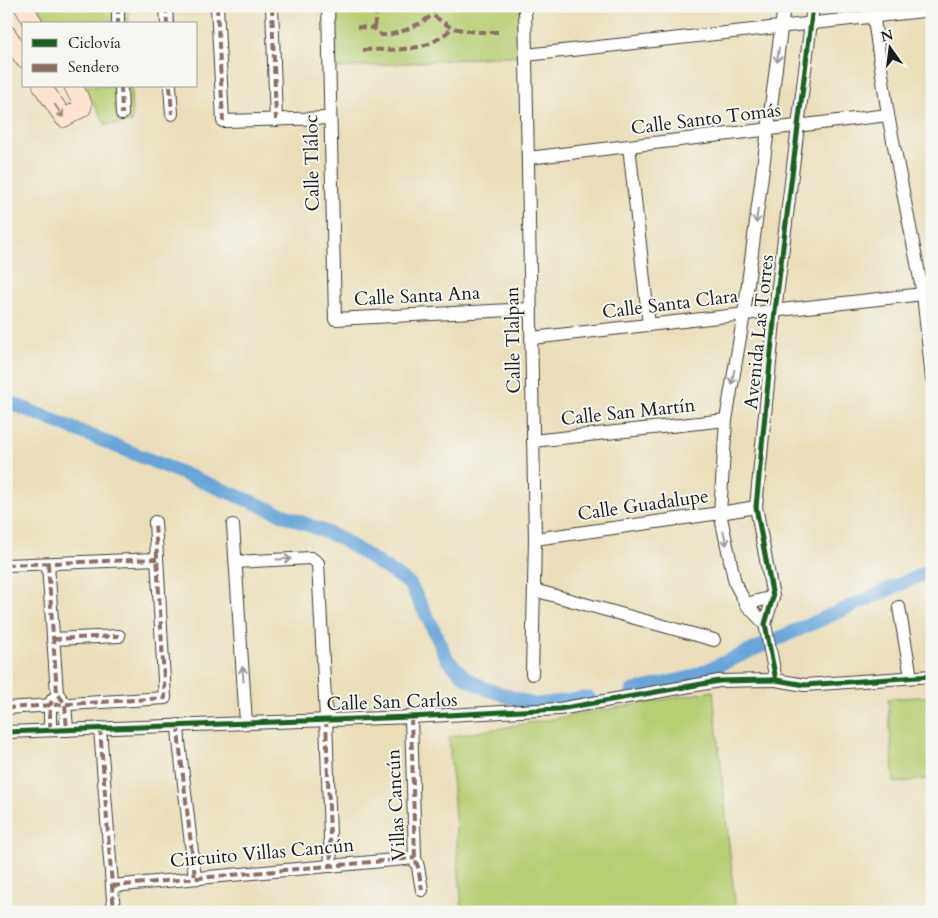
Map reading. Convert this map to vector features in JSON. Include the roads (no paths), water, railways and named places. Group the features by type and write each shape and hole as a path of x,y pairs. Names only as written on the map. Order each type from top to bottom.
{"street":[{"path":"23,6 33,22"},
{"path":"118,6 118,22"},
{"path":"166,6 167,22"},
{"path":"217,6 223,121 330,118"},
{"path":"272,6 276,120"},
{"name":"Calle Tláloc","path":"328,6 335,319"},
{"name":"Calle Tlalpan","path":"525,6 535,539 532,674"},
{"name":"Avenida Las Torres","path":"784,6 744,314 726,420 720,513 735,582 746,604 765,624 774,597 756,507 774,311 813,6"},
{"path":"526,55 811,24 872,12 932,10"},
{"path":"872,12 888,116 927,293 932,379"},
{"path":"6,33 22,56"},
{"path":"43,88 64,118 82,108 83,104 74,88"},
{"path":"121,88 122,114"},
{"path":"170,88 172,114"},
{"name":"Calle Santo Tomás","path":"528,158 888,116"},
{"path":"629,146 649,325"},
{"name":"Calle Santa Clara","path":"532,338 927,293"},
{"name":"Calle Santa Ana","path":"335,319 531,309"},
{"name":"Calle San Martín","path":"533,441 726,420"},
{"name":"Calle Guadalupe","path":"535,539 756,507"},
{"path":"6,708 165,698 155,522"},
{"path":"234,524 246,722"},
{"path":"236,562 311,558 317,561 326,720 331,866"},
{"path":"6,565 157,559"},
{"path":"48,564 57,693 65,704 67,730"},
{"path":"534,590 714,640"},
{"path":"746,604 774,597"},
{"path":"899,607 912,676"},
{"path":"765,624 776,680"},
{"path":"53,639 119,636"},
{"name":"Calle San Carlos","path":"6,732 410,717 559,709 720,681 776,680 805,685 932,676"},
{"path":"50,730 50,705 57,693"},
{"name":"Villas Cancún","path":"410,717 415,858 422,890"},
{"path":"178,725 195,878"},
{"path":"100,728 114,912"},
{"name":"Circuito Villas Cancún","path":"112,886 415,858"}],"waterway":[{"path":"6,401 340,538 410,584 447,659 465,677 484,688 534,705 589,698"},
{"path":"632,691 692,677 932,570"}]}
